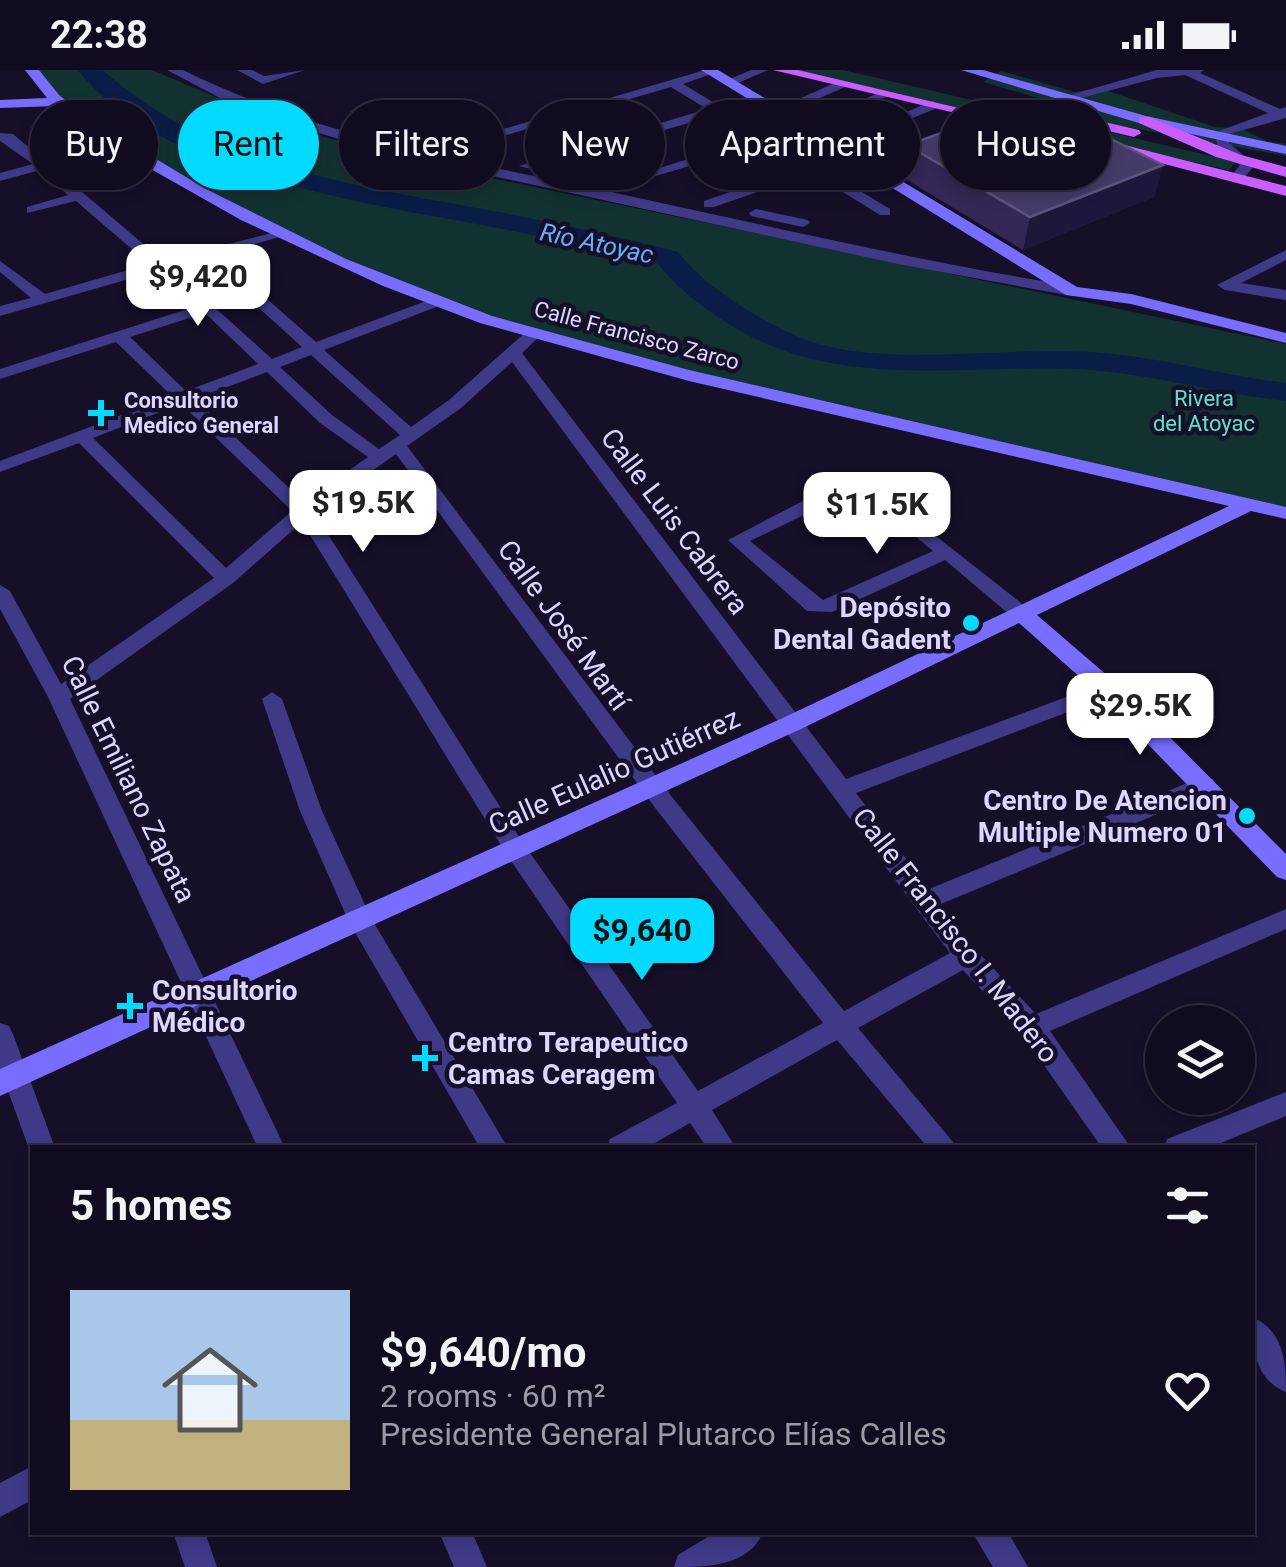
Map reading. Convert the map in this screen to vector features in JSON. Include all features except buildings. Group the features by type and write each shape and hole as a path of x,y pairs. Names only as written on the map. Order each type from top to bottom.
{"main road":[{"path":"780,70 940,106"},
{"path":"851,70 977,98"},
{"path":"1144,120 1235,157"},
{"path":"1111,129 1286,172"},
{"path":"1111,145 1286,191"}],"street":[{"path":"173,70 253,107 402,154 825,244 1131,299 1286,338"},
{"path":"243,70 263,80 299,70"},
{"path":"728,82 762,70"},
{"path":"968,70 1144,120 1286,150"},
{"path":"1106,70 1128,81"},
{"path":"614,100 709,71 757,100"},
{"path":"1066,98 1157,74 1194,71 1284,113"},
{"path":"2,104 25,93 34,74"},
{"name":"Calle Francisco Zarco","path":"34,74 59,100"},
{"path":"673,83 701,100"},
{"path":"804,100 841,84"},
{"path":"872,100 885,95"},
{"path":"2,104 30,103"},
{"path":"920,109 933,104"},
{"path":"1238,176 1248,168 1222,144 1221,137 1229,128 1284,113"},
{"path":"525,125 449,147 525,166"},
{"path":"0,137 8,137 30,155"},
{"name":"Calle Francisco Zarco","path":"158,167 278,233 439,301 534,334 781,398 1286,513"},
{"path":"0,178 30,169"},
{"path":"69,190 208,308 326,419 381,459"},
{"path":"640,190 803,223"},
{"path":"709,204 750,190"},
{"path":"850,190 886,212"},
{"path":"906,190 1072,291"},
{"path":"32,210 76,197"},
{"path":"0,311 278,233"},
{"name":"Calle José Martí","path":"207,253 315,350 404,441 650,789 838,1026 942,1145"},
{"path":"1286,254 1225,285 1286,296"},
{"path":"0,265 42,299"},
{"path":"0,467 439,301"},
{"path":"0,374 208,308"},
{"path":"58,697 226,579 303,511 455,404 534,334"},
{"path":"118,335 303,511 321,534 515,849 721,1145"},
{"name":"Calle Luis Cabrera","path":"513,352 793,723"},
{"path":"82,436 226,579"},
{"path":"947,552 826,607 814,606 738,540 847,485 862,483 947,552 1023,615 1108,689 1286,870"},
{"name":"Calle Eulalio Gutiérrez","path":"7,1080 793,723 1249,504"},
{"name":"Calle Emiliano Zapata","path":"0,591 58,697 271,1145"},
{"path":"841,790 1108,689"},
{"path":"272,699 311,811 361,922 492,1145"},
{"name":"Calle Francisco I. Madero","path":"793,723 966,956 1032,1027 1116,1145"},
{"path":"924,901 1205,786"},
{"path":"1032,1027 1286,919"},
{"path":"625,1145 966,956"},
{"path":"0,1034 7,1080 40,1145"},
{"path":"1184,1145 1286,1104"},
{"path":"1255,1336 1284,1370"},
{"path":"0,1501 30,1483"},
{"path":"190,1535 201,1567"},
{"path":"456,1535 471,1567"},
{"path":"990,1535 1012,1567"},
{"path":"690,1567 730,1544"}],"green space":[{"name":"Rivera del Atoyac","path":"38,70 152,70 223,100 178,100 178,179 158,166 158,100 60,100"},
{"path":"792,70 843,70 971,100 940,100 940,104"},
{"path":"1001,71 1075,92 1099,88 1215,127 1240,128 1267,141 1286,144 1286,156 1111,124 1111,100 1045,100 983,82"},
{"path":"1111,133 1237,162 1228,170 1111,143"},
{"name":"Rivera del Atoyac","path":"319,136 339,141 339,190 505,190 505,181 525,185 525,190 549,190 1286,344 1286,514 533,334 278,233 197,190 319,190"}],"waterway":[{"name":"Río Atoyac","path":"89,70 126,104 171,132 278,173 668,258 687,279 724,308 763,333 803,349 883,362 1107,362 1286,392"}],"place":[{"name":"Consultorio Medico General","path":"101,413"},
{"name":"Depósito Dental Gadent","path":"971,623"},
{"name":"Centro De Atencion Multiple Numero 01","path":"1247,816"},
{"name":"Consultorio Médico","path":"130,1006"},
{"name":"Centro Terapeutico Camas Ceragem","path":"425,1058"}]}
